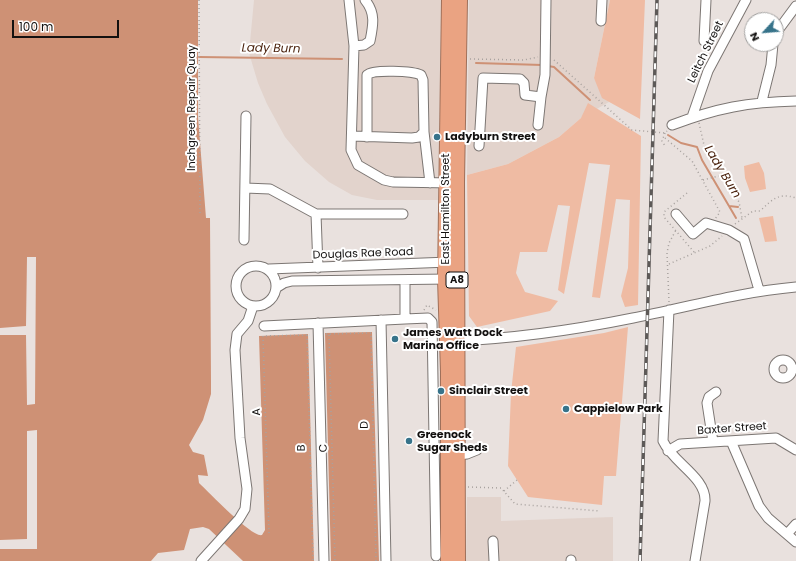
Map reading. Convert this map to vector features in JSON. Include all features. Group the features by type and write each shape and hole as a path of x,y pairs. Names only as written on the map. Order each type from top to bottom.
{"highway":[{"name":"East Hamilton Street","path":"449,0 453,262 451,279 453,509 458,561"},
{"name":"East Hamilton Street","path":"451,183 459,59 460,0"},
{"name":"East Hamilton Street","path":"442,558 458,487 458,455 452,341"}],"street":[{"path":"349,0 354,50 351,150 358,165 384,180 451,183"},
{"path":"354,50 370,41 374,22 372,11 365,0"},
{"path":"538,125 545,75 546,0"},
{"path":"601,21 602,0"},
{"path":"704,41 699,27 706,0"},
{"name":"Leitch Street","path":"695,116 708,71 746,0"},
{"path":"784,22 796,6"},
{"path":"762,101 771,65 772,52"},
{"path":"366,136 367,75 370,72 415,72 421,75 423,80 424,132 430,183"},
{"path":"479,146 483,78 520,79 524,84 525,95 541,97"},
{"path":"672,125 695,116 727,107 762,101 796,101"},
{"path":"244,240 246,116"},
{"path":"352,136 412,138 418,137 424,132"},
{"path":"245,188 270,190 316,214 403,214"},
{"path":"316,214 318,268"},
{"path":"676,214 693,234 706,223 714,224 736,233 744,239 759,290"},
{"name":"Douglas Rae Road","path":"269,269 453,262"},
{"path":"260,265 269,269 275,278 276,288 274,296 261,306 253,306 244,303 238,296 235,286 237,277 243,270 251,266 260,265"},
{"path":"276,288 284,283 292,281 451,279"},
{"path":"405,280 405,319"},
{"path":"452,341 507,338 632,319 759,290 796,286"},
{"path":"203,560 219,540 240,519 245,508 247,489 240,438 235,350 237,334 248,321 253,306"},
{"path":"669,310 663,438 668,451 700,482 705,491 705,501 695,561"},
{"path":"264,326 428,318 432,322 442,558"},
{"path":"381,320 386,561"},
{"path":"318,323 324,561"},
{"path":"789,376 796,384"},
{"path":"713,442 707,404 709,397 716,392"},
{"name":"Baxter Street","path":"668,451 680,444 776,438 796,450"},
{"path":"731,441 760,506 768,518 796,542"},
{"path":"458,455 468,454 477,450"},
{"path":"787,534 796,524"},
{"path":"494,541 494,561"}],"path":[{"name":"Inchgreen Repair Quay","path":"199,0 200,215"},
{"path":"459,59 524,60 551,58 632,130 665,133"},
{"path":"695,116 704,145 739,202 742,218"},
{"path":"665,146 662,141 665,133 672,125"},
{"path":"664,138 692,161 720,212 714,221 714,224"},
{"path":"703,180 723,174"},
{"path":"669,310 667,253 669,243 676,230 694,252"},
{"name":"D","path":"328,334 371,333 376,561"},
{"name":"C","path":"328,334 335,561"},
{"name":"A","path":"269,533 263,336 309,335"},
{"name":"B","path":"309,335 313,561"},
{"path":"504,491 517,480"},
{"path":"458,487 501,488 515,504 600,511"}],"shaded area":[{"path":"0,0 198,0 198,117 206,218 210,218 211,394 203,420 189,445 193,452 204,455 208,476 198,475 199,483 249,530 262,535 265,530 259,336 308,334 314,561 243,561 209,529 203,527 190,529 184,550 158,553 151,561 0,561"},
{"path":"254,0 441,0 439,200 377,200 352,195 329,182 305,161 285,137 267,104 258,83 249,53"},
{"path":"469,0 610,0 594,78 609,102 581,118 559,137 508,164 467,175"},
{"path":"610,0 645,0 640,119 602,98 594,78"},
{"path":"588,103 641,136 638,305 625,307 621,296 628,268 630,200 616,199 600,298 592,297 610,165 589,163 564,294 558,290 570,206 558,205 547,252 520,252 516,273 525,292 558,301 550,311 477,327 469,316 467,175 508,164 559,137 581,118"},
{"path":"759,162 764,173 766,189 750,192 745,178 744,166"},
{"path":"773,216 777,241 765,242 759,218"},
{"name":"Cappielow Park","path":"628,327 616,476 604,476 602,505 528,497 508,466 511,393 516,347 604,333"},
{"path":"372,332 379,561 331,561 325,333"},
{"path":"467,497 501,497 501,521 613,517 613,561 466,561"}],"pier":[{"path":"27,257 36,257 35,404 27,405 26,335 0,335 0,328 26,326"},
{"path":"37,430 37,549 0,549 0,540 27,539 27,431"}],"waterway":[{"name":"Lady Burn","path":"199,57 342,59"},
{"name":"Lady Burn","path":"476,63 542,65"},
{"name":"Lady Burn","path":"548,66 554,67 590,100"},
{"name":"Lady Burn","path":"668,135 681,143 697,147 702,160 736,218"},
{"name":"Lady Burn","path":"729,206 738,207"}],"railway":[{"path":"640,561 657,0"}],"place":[{"name":"Ladyburn Street","path":"437,137"},
{"name":"James Watt Dock Marina Office","path":"395,339"},
{"name":"Sinclair Street","path":"441,391"},
{"name":"Cappielow Park","path":"566,409"},
{"name":"Greenock Sugar Sheds","path":"409,441"}]}
